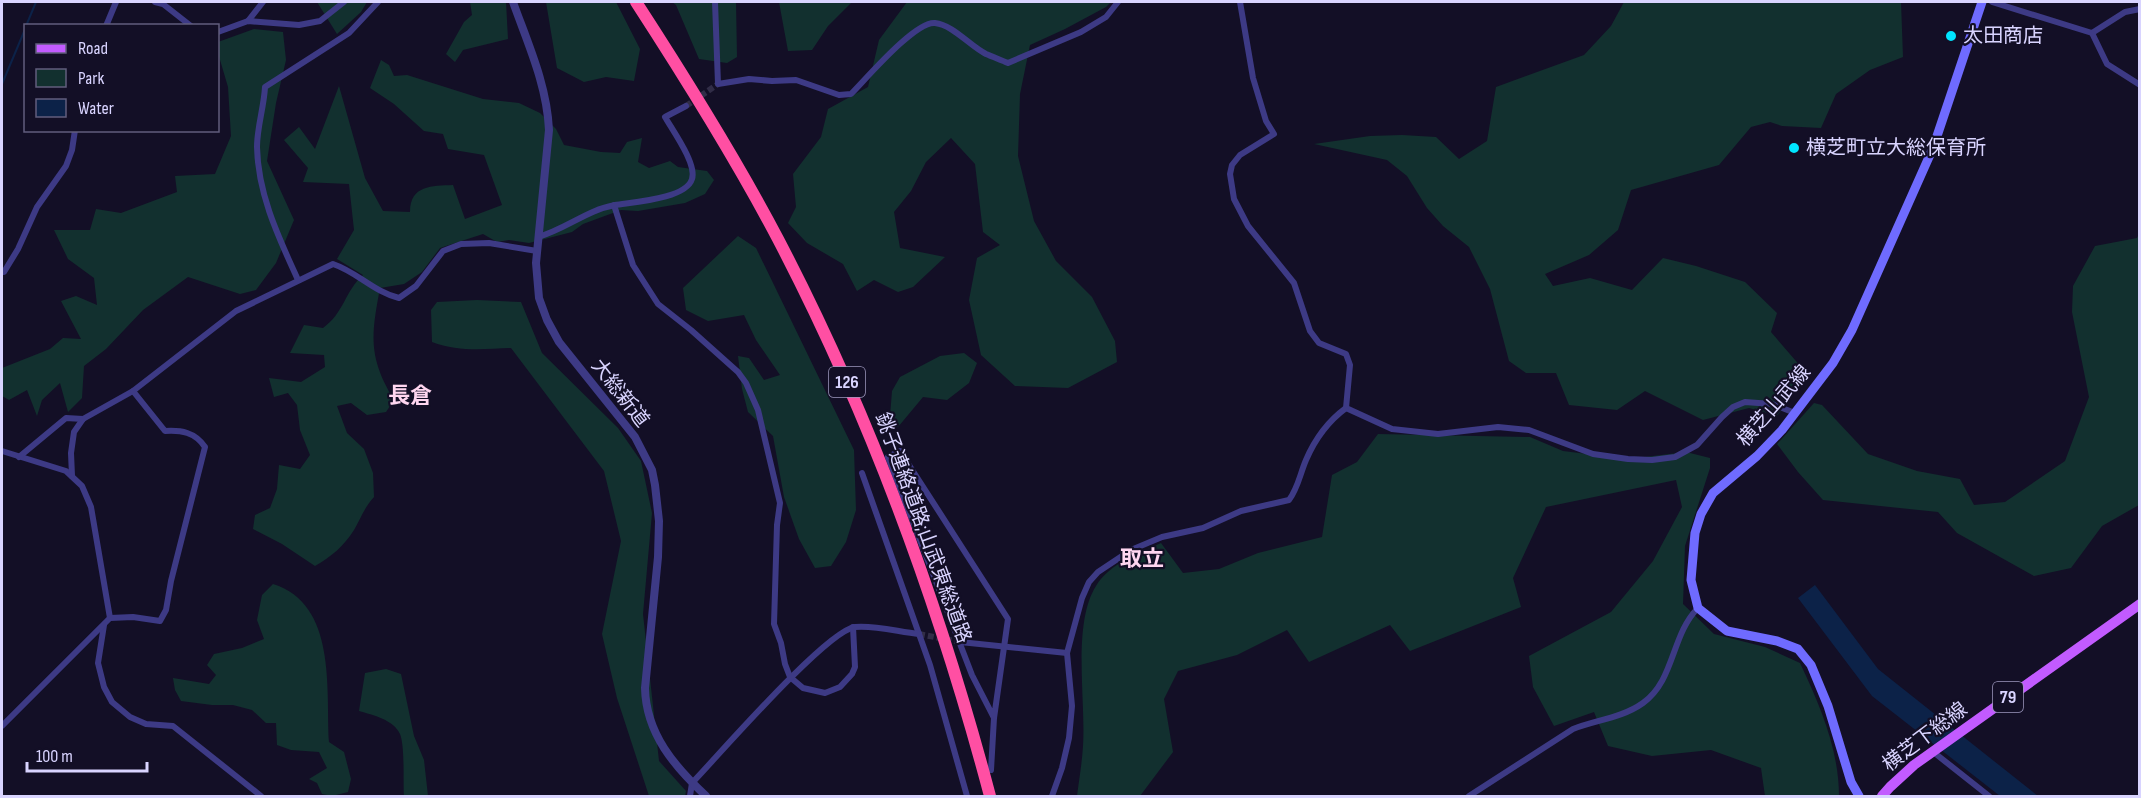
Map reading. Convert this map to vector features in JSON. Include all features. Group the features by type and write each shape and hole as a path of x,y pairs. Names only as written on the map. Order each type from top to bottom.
{"highway":[{"name":"銚子連絡道路;山武東総道路","path":"636,2 687,80 740,170 787,256 846,380 901,515 958,685 989,795"}],"main road":[{"name":"横芝山武線","path":"1698,608 1691,580 1695,533 1701,514 1713,493 1757,456 1782,430 1833,363 1852,330 1932,148 1982,2"},
{"name":"横芝下総線","path":"1882,796 1932,751 2139,604"},
{"path":"1698,608 1727,631 1777,641 1798,650 1811,665 1828,706 1851,782 1859,796"}],"street":[{"path":"107,24 116,2"},
{"path":"155,2 163,4 188,24"},
{"path":"248,21 264,2"},
{"path":"219,32 248,21 299,25 320,21 344,2"},
{"path":"298,280 270,218 262,186 257,146 265,87 349,33 378,2"},
{"name":"大総新道","path":"513,2 541,76 548,110 549,130 536,263 540,298 547,320 559,342 635,436 652,470 659,521 658,557 645,703 662,747 706,796"},
{"path":"715,2 718,84 749,79 796,80 839,96 851,94 905,39 922,25 935,23 942,26 986,54 1008,63 1081,32 1106,17 1118,2"},
{"path":"1052,796 1069,738 1072,706 1067,653 1082,598 1089,582 1098,572 1131,550 1162,537 1203,528 1241,512 1289,500 1316,439 1346,408 1350,365 1346,354 1319,343 1310,331 1294,283 1248,226 1234,199 1230,174 1232,165 1240,155 1274,134 1266,122 1252,78 1240,2"},
{"path":"1992,2 2092,33 2107,64 2139,86"},
{"path":"2092,33 2125,12 2139,9"},
{"path":"538,237 555,232 594,210 657,199 678,192 692,182 693,169 665,117 686,106"},
{"path":"2,272 18,249 36,207 66,166 72,150 75,132"},
{"path":"614,205 633,265 658,304 738,372 746,383 758,410 780,503 777,525 774,624 781,643 784,664 790,677 803,688 825,693 840,687 855,667 853,627"},
{"path":"72,476 70,453 74,432 83,419 133,391 236,310 298,280 333,264 387,295 399,298 416,286 443,251 461,244 489,243 537,251"},
{"path":"2,726 110,618 134,617 160,621 166,610 171,580 205,447 183,430 165,431 133,391"},
{"path":"1346,408 1392,429 1438,434 1498,427 1529,430 1593,454 1652,460 1675,457 1697,445 1733,407 1745,402 1772,404 1795,413"},
{"path":"19,457 66,418 83,419"},
{"path":"2,451 66,471 81,486 91,507 110,618"},
{"path":"991,770 994,718 1008,619 900,451 888,457 972,675 994,718"},
{"path":"862,473 930,665 967,796"},
{"path":"1469,796 1573,729 1625,713 1644,702 1665,678 1686,619 1698,608"},
{"path":"104,624 98,663 104,687 112,702 130,717 146,724 173,726 261,796"},
{"path":"690,796 692,783 790,677 834,637 853,627 919,634"},
{"path":"960,642 1067,653"},
{"path":"1932,751 1989,796"}],"green space":[{"path":"317,2 367,2 361,12 337,34"},
{"path":"470,2 506,2 508,39 463,50 455,62 446,54 464,22 472,15"},
{"path":"546,2 616,2 640,49 634,81 606,77 584,82 557,68"},
{"path":"672,2 736,2 737,57 727,63 699,59 676,5"},
{"path":"779,2 852,2 828,26 812,50 788,51"},
{"path":"907,2 1111,2 1065,29 1030,45 1020,94 1018,156 1034,221 1056,261 1092,297 1115,341 1117,362 1068,388 1015,386 981,355 969,300 977,258 1000,245 983,232 975,164 951,138 926,162 911,191 894,212 900,248 945,257 913,287 898,292 874,280 857,291 843,264 807,243 788,223 796,207 793,174 821,137 828,109 868,87 879,40"},
{"path":"1624,2 1901,2 1903,57 1870,70 1836,94 1821,128 1782,126 1770,122 1751,127 1719,165 1631,190 1618,230 1589,255 1545,274 1553,286 1590,278 1632,290 1663,258 1745,282 1777,313 1771,332 1808,375 1777,416 1749,408 1703,420 1645,391 1617,410 1569,405 1556,373 1526,373 1509,361 1490,289 1469,247 1443,226 1427,208 1407,176 1387,160 1314,144 1370,136 1436,137 1459,159 1487,141 1496,87 1584,55 1611,26"},
{"path":"254,29 283,32 286,60 276,103 267,161 294,220 276,263 256,290 240,294 188,277 143,310 106,349 84,366 82,398 68,412 60,383 42,400 37,416 27,390 9,400 2,396 2,368 50,349 63,338 81,339 61,301 76,296 97,305 94,278 68,259 54,230 90,230 96,209 121,213 177,192 175,176 215,174 231,136 228,87 219,56 219,42"},
{"path":"381,60 389,65 394,76 407,75 483,99 519,103 540,113 556,129 564,145 620,153 627,142 642,138 638,162 649,168 670,161 678,167 707,171 714,180 705,194 685,203 638,211 621,210 583,224 572,232 529,243 509,240 497,242 483,234 440,248 422,272 404,284 380,288 374,346 380,371 394,400 386,412 367,415 351,403 337,406 347,433 364,449 373,473 374,497 346,541 332,555 315,566 282,544 253,529 255,515 270,508 277,489 279,465 300,469 310,455 300,430 297,405 288,393 274,397 269,378 301,382 325,367 324,355 290,353 304,325 323,328 336,316 352,288 363,275 337,259 354,230 349,184 303,182 308,168 284,140 299,127 315,149 339,86 365,178 383,211 410,212 411,203 418,192 430,187 445,185 453,185 465,219 502,205 484,155 448,149 443,134 424,131 394,104 370,88"},
{"path":"2139,234 2139,505 2102,526 2071,568 2034,576 1957,533 1938,512 1823,500 1777,444 1814,403 1822,405 1868,454 1917,471 1960,479 1974,505 2005,502 2065,461 2089,397 2072,312 2073,286 2095,246 2137,238"},
{"path":"738,236 756,248 854,450 856,510 846,542 831,566 815,568 799,539 784,497 773,436 748,412 742,389 738,356 749,358 764,380 780,375 756,340 744,315 708,321 686,310 683,288"},
{"path":"477,300 521,302 542,353 618,428 641,461 652,513 643,614 659,761 686,791 685,796 649,796 617,698 602,634 621,541 604,471 511,348 461,349 432,342 431,310 437,302"},
{"path":"964,353 977,363 969,383 947,400 923,397 898,427 889,429 892,391 900,377 940,356"},
{"path":"1378,434 1530,437 1563,451 1628,459 1686,452 1710,458 1710,468 1685,546 1683,604 1714,634 1765,647 1800,663 1815,695 1832,745 1839,796 1765,796 1761,768 1711,750 1652,756 1608,746 1594,712 1554,726 1533,687 1529,656 1611,612 1653,561 1682,507 1676,480 1546,507 1513,578 1521,607 1410,651 1390,625 1309,662 1287,630 1237,655 1178,671 1164,699 1173,752 1140,796 1077,796 1083,746 1082,641 1084,621 1089,602 1102,578 1125,560 1161,543 1183,573 1219,569 1258,553 1322,537 1332,475 1357,462"},
{"path":"273,584 294,594 308,610 318,629 327,674 329,742 344,752 351,779 348,792 332,796 322,794 317,783 309,779 327,768 319,752 291,750 277,745 276,723 266,723 252,710 233,705 181,701 175,690 173,678 209,684 216,675 207,665 214,654 242,648 264,639 257,620 262,595"},
{"path":"386,669 401,674 414,736 424,760 428,796 404,796 400,734 388,722 359,711 365,673"}],"water":[{"path":"1815,585 1878,669 2038,796 2000,796 1872,696 1798,598"}],"waterway":[{"path":"27,24 36,2"},
{"path":"2,84 24,32"}],"tunnel":[{"path":"686,106 718,84"},
{"path":"919,634 960,642"}],"place":[{"name":"太田商店","path":"1951,36"},
{"name":"横芝町立大総保育所","path":"1794,148"}],"district":[{"name":"長倉","path":"410,396"},
{"name":"取立","path":"1142,559"}]}
